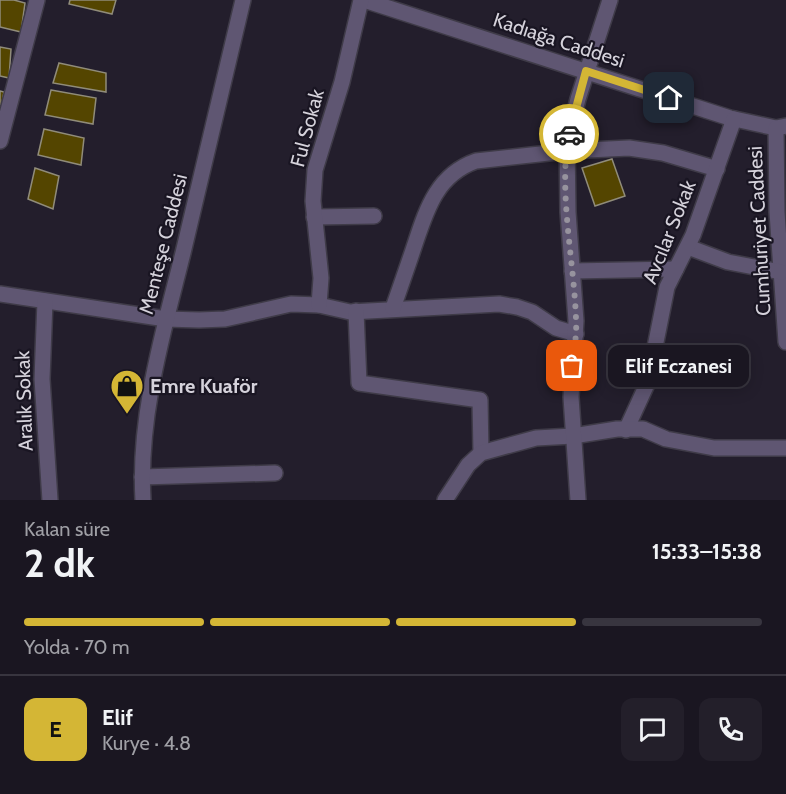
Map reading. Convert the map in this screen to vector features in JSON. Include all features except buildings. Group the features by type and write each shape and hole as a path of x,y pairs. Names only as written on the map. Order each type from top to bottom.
{"street":[{"path":"0,141 37,0"},
{"name":"Menteşe Caddesi","path":"143,500 142,477 151,391 166,319 243,0"},
{"name":"Kadıağa Caddesi","path":"363,0 734,119 781,127"},
{"name":"Ful Sokak","path":"319,305 321,266 313,201 315,170 345,72 363,0"},
{"path":"578,500 571,398 576,334 568,212 567,152 571,125 586,71 610,0"},
{"name":"Avcılar Sokak","path":"626,430 648,382 666,287 688,247 734,119"},
{"name":"Cumhuriyet Caddesi","path":"781,127 781,272 786,342"},
{"path":"393,308 426,211 439,188 466,164 476,161 614,148 644,149 717,169"},
{"path":"314,217 374,216"},
{"path":"688,247 728,262 781,272"},
{"path":"572,271 676,269"},
{"path":"0,294 166,319 212,320 291,304 319,305 343,312 484,304 517,307 532,312 556,328 576,334"},
{"name":"Aralık Sokak","path":"45,301 42,379 50,500"},
{"path":"356,311 358,383 480,400 481,453"},
{"path":"453,496 468,465 481,453 536,438 573,436 602,430 644,429 666,439 714,448 786,448"},
{"path":"142,477 275,473"}],"way so far":[{"path":"569,134 566,167 576,321 572,366"}],"place":[{"name":"Elif Eczanesi","path":"572,366"},
{"name":"Emre Kuaför","path":"127,415"}],"route":[{"path":"569,134 586,71 669,98"}]}
